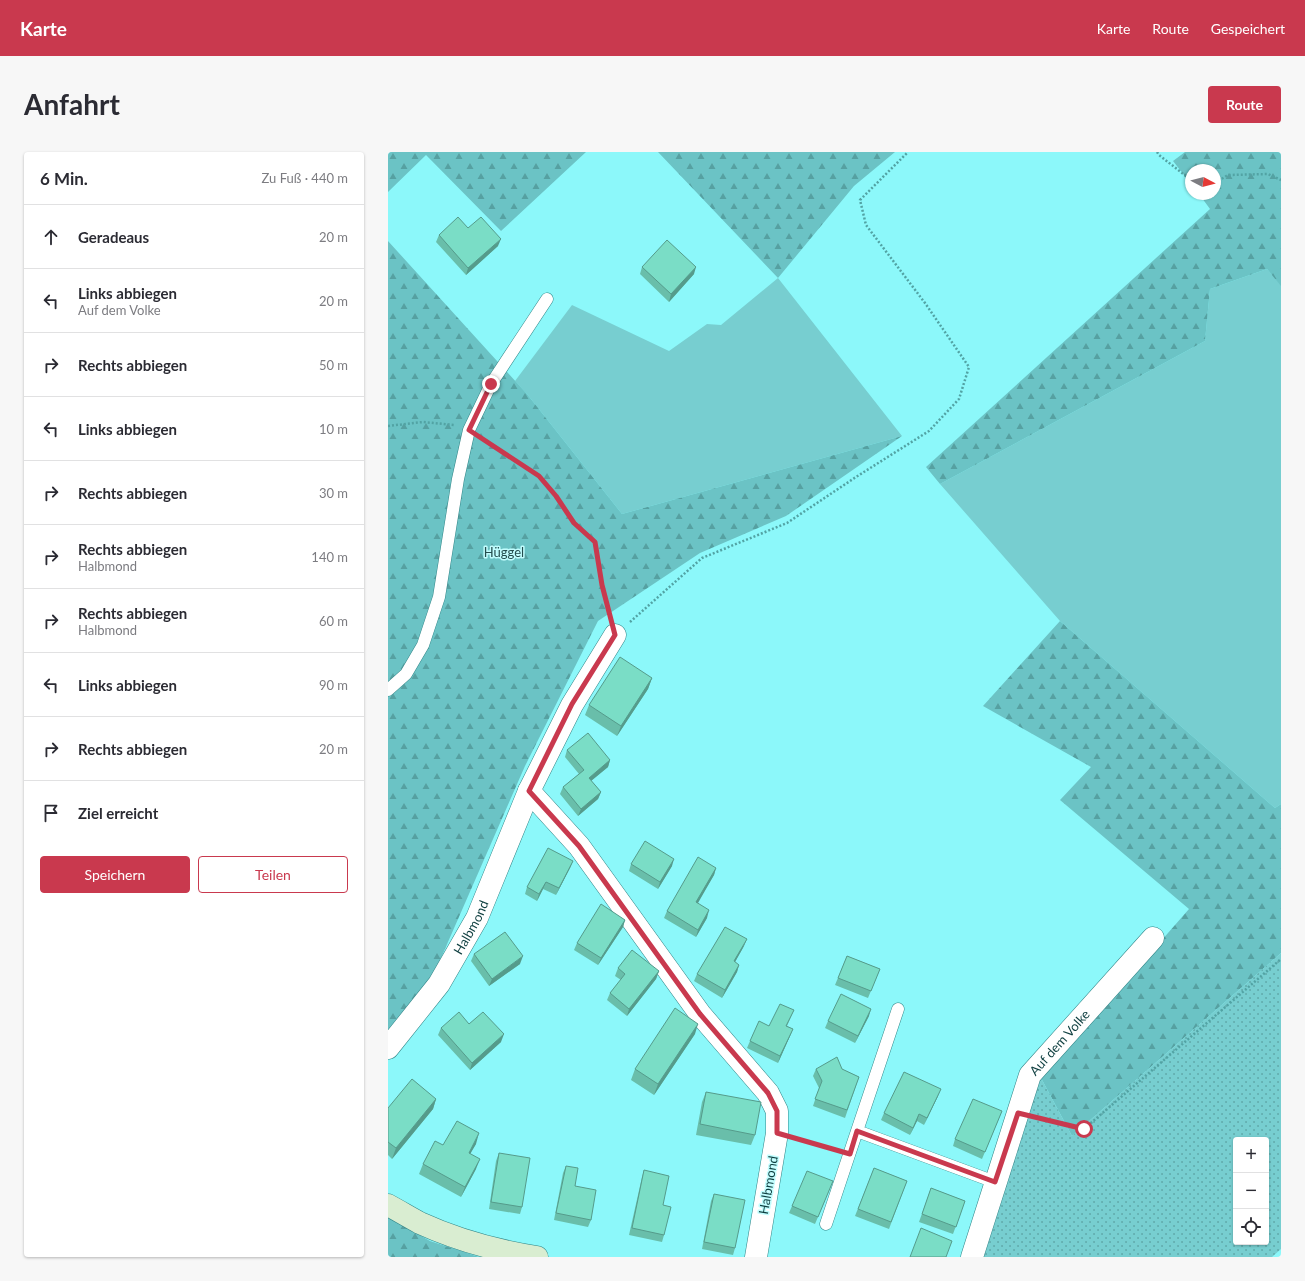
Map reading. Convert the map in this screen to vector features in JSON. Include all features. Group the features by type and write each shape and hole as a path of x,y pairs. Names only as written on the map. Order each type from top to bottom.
{"street":[{"name":"Halbmond","path":"388,1048 439,984 478,918 529,791 572,704 615,635"},
{"name":"Halbmond","path":"529,791 579,846 700,1014 768,1093 777,1111 777,1133 756,1257"},
{"name":"Auf dem Volke","path":"972,1257 1030,1075 1153,938"},
{"path":"388,1205 421,1223 449,1234 484,1245 538,1257"}],"lane":[{"path":"388,690 406,674 423,645 438,597 458,479 469,430 491,384 547,299"},
{"path":"826,1224 898,1009"},
{"path":"857,1131 995,1182"}],"path":[{"path":"388,426 423,422 454,426 469,430 539,476 556,496 574,523 595,542 602,585 615,635 702,558 787,523 856,476 929,431 959,399 969,367 925,303 866,225 860,200 908,152"},
{"path":"1157,152 1185,175"},
{"path":"1221,179 1228,175 1268,174 1281,180"},
{"path":"1018,1113 1084,1129 1281,959"},
{"path":"777,1133 850,1154"}],"shaded area":[{"path":"1267,269 1281,285 1281,804 1275,808 1060,621 940,484 1205,341 1210,289"},
{"path":"778,278 902,436 622,514 527,394 515,381 572,305 669,351 707,324 721,325"},
{"path":"1281,953 1281,1249 1272,1257 982,1257 1036,1088 1041,1078 1072,1136"}],"green space":[{"path":"388,152 586,152 501,231 426,155 388,192"},
{"path":"658,152 895,152 854,186 778,278"},
{"path":"1185,152 1281,152 1281,286 1267,269 1210,289 1205,341 940,484 926,467 1210,209 1203,200 1221,200 1221,164 1185,164 1185,176 1173,161"},
{"name":"Hüggel","path":"388,241 527,394 622,514 902,436 786,516 700,553 598,621 525,766 434,974 388,1030"},
{"path":"1060,621 1275,808 1281,804 1281,953 1072,1136 1041,1078 1189,909 1060,800 1091,767 983,706"},
{"path":"388,1217 430,1241 479,1257 388,1257"}],"building":[{"path":"458,217 468,228 481,217 501,239 468,268 439,235"},
{"path":"667,240 696,267 671,294 642,267"},
{"path":"620,657 652,678 621,726 589,705"},
{"path":"588,733 610,760 589,778 601,792 581,809 563,787 584,770 567,750"},
{"path":"645,841 674,859 660,882 631,864"},
{"path":"548,848 573,861 559,888 546,882 539,894 527,887"},
{"path":"698,857 716,868 696,902 709,910 698,930 667,911"},
{"path":"601,904 625,920 601,958 577,943"},
{"path":"725,927 747,939 734,961 739,965 725,990 697,974"},
{"path":"505,932 523,956 492,979 474,954"},
{"path":"632,950 659,971 629,1009 610,993 625,974 618,968"},
{"path":"847,956 880,969 871,991 838,978"},
{"path":"841,994 871,1009 858,1036 828,1021"},
{"path":"780,1004 794,1010 786,1026 793,1029 780,1056 750,1041 759,1021 769,1026"},
{"path":"675,1008 698,1024 658,1084 635,1069"},
{"path":"459,1012 469,1024 483,1012 504,1034 472,1063 441,1028"},
{"path":"837,1057 842,1069 859,1077 847,1110 815,1099 822,1081 816,1069"},
{"path":"904,1072 941,1089 927,1118 919,1114 913,1128 884,1113"},
{"path":"412,1079 436,1099 396,1148 388,1142 388,1108"},
{"path":"706,1092 761,1102 755,1135 700,1124"},
{"path":"973,1099 1002,1111 985,1152 955,1139"},
{"path":"457,1121 479,1133 469,1153 480,1159 465,1187 423,1164 435,1141 443,1145"},
{"path":"499,1153 530,1158 522,1207 491,1202"},
{"path":"566,1166 578,1168 575,1186 596,1190 591,1220 556,1213"},
{"path":"874,1168 907,1181 891,1222 858,1209"},
{"path":"644,1170 669,1176 663,1205 671,1207 664,1235 632,1228"},
{"path":"807,1171 833,1181 818,1217 792,1206"},
{"path":"931,1188 965,1201 956,1227 922,1214"},
{"path":"714,1194 745,1200 735,1248 704,1242"},
{"path":"921,1228 952,1241 946,1257 910,1257"}],"route":[{"path":"491,384 469,430 539,476 556,496 574,523 595,542 602,585 615,635 572,704 529,791 579,846 700,1014 768,1093 777,1111 777,1133 850,1154 857,1131 995,1182 1018,1113 1084,1129"}]}
